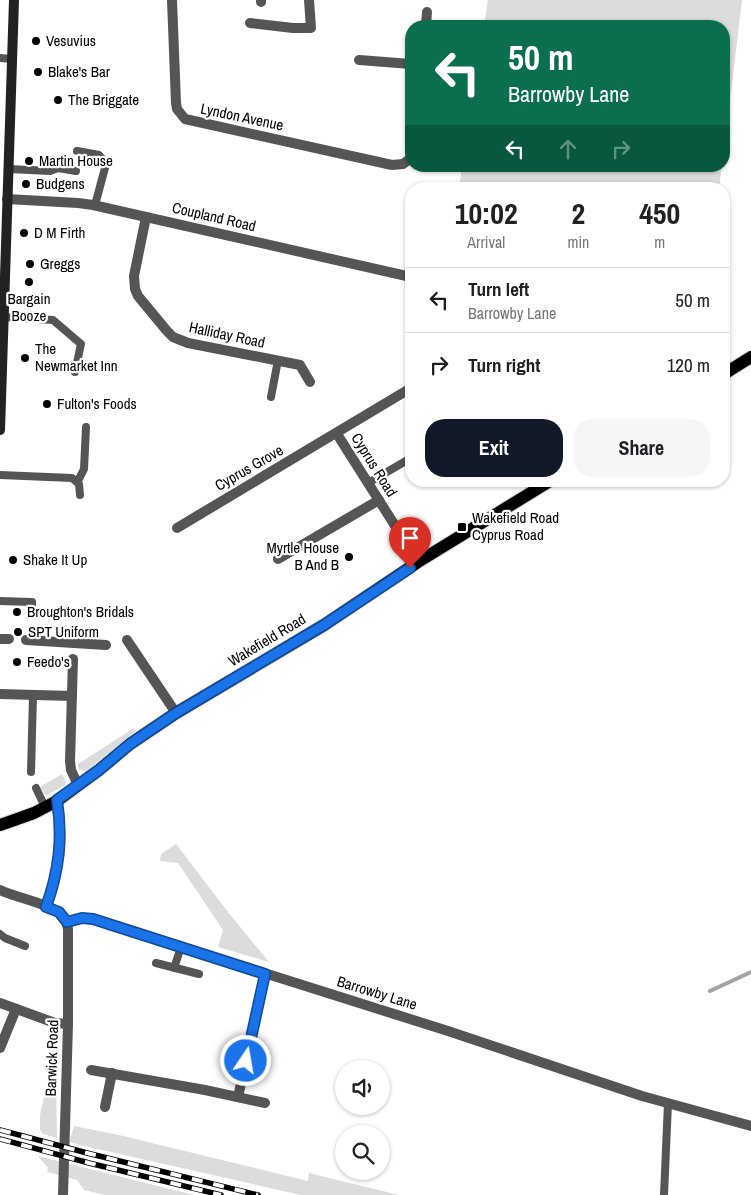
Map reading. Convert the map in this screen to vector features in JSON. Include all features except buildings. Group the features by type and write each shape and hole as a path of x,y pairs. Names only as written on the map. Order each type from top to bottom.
{"main road":[{"path":"0,430 4,317 3,243 7,199 6,167 14,0"},
{"path":"730,370 751,357"},
{"name":"Wakefield Road","path":"0,825 34,813 57,800 130,744 176,713 324,625 418,562 540,487"}],"street":[{"name":"Lyndon Avenue","path":"172,0 176,103 180,115 185,119 392,165 405,162"},
{"path":"250,23 310,28 309,0"},
{"path":"426,20 427,12"},
{"path":"359,60 405,64"},
{"name":"Coupland Road","path":"7,199 78,202 95,205 405,276"},
{"name":"Halliday Road","path":"146,217 133,283 138,296 167,331 188,343 300,365 310,382"},
{"name":"Cyprus Grove","path":"177,528 405,392"},
{"name":"Cyprus Road","path":"337,434 418,562"},
{"path":"278,559 379,500"},
{"path":"26,640 106,645"},
{"path":"127,640 176,713"},
{"path":"73,659 70,761 71,770 78,785"},
{"path":"0,694 72,696"},
{"path":"0,890 59,912 67,922"},
{"name":"Barrowby Lane","path":"67,922 82,918 93,919 668,1103 751,1126"},
{"name":"Barwick Road","path":"63,1195 68,1024 67,922"},
{"path":"238,1097 265,974"},
{"path":"0,1003 55,1023 68,1024"},
{"path":"0,1048 16,1009"},
{"path":"91,1070 265,1102"},
{"path":"105,1108 112,1074"}],"lane":[{"path":"0,58 12,59"},
{"path":"77,152 99,155 105,162 95,205"},
{"path":"6,167 50,171 58,168 76,171"},
{"path":"4,317 52,320 81,344 75,372"},
{"path":"272,397 278,360"},
{"path":"80,495 78,481 84,469 86,428"},
{"path":"368,483 405,461"},
{"path":"0,475 69,477 78,481"},
{"path":"0,601 32,602 32,606"},
{"path":"31,772 33,695"},
{"path":"36,788 45,807"},
{"path":"46,907 55,878 59,856 60,833 57,800"},
{"path":"0,934 25,946"},
{"path":"174,968 181,947"},
{"path":"156,963 199,974"},
{"path":"664,1195 668,1103"}],"shaded area":[{"path":"488,0 742,0 730,101 730,20 485,20"},
{"path":"461,172 721,172 720,182 460,182"},
{"path":"134,728 136,731 86,771 79,770 78,764"},
{"path":"62,774 66,782 65,785 46,796 40,787"},
{"path":"176,844 269,962 218,947 223,930 178,863 160,861 161,854"},
{"path":"56,1074 57,1138 43,1134 40,1130 40,1115 49,1076"},
{"path":"74,1126 119,1135 308,1181 309,1173 399,1195 301,1195 69,1142"},
{"path":"38,1156 194,1195 105,1195 84,1190 77,1180 47,1172 48,1168"}],"waterway":[{"path":"710,991 751,972"}],"railway":[{"path":"0,1130 258,1195"},
{"path":"0,1139 221,1195"}],"place":[{"name":"Vesuvius","path":"36,41"},
{"name":"Blake's Bar","path":"38,72"},
{"name":"The Briggate","path":"58,100"},
{"name":"Martin House","path":"29,161"},
{"name":"Budgens","path":"26,184"},
{"name":"D M Firth","path":"24,233"},
{"name":"Greggs","path":"30,264"},
{"name":"Bargain Booze","path":"29,282"},
{"name":"The Newmarket Inn","path":"25,358"},
{"name":"Fulton's Foods","path":"47,404"},
{"name":"Wakefield Road Cyprus Road","path":"462,527"},
{"name":"Myrtle House B And B","path":"349,557"},
{"name":"Shake It Up","path":"13,560"},
{"name":"Broughton's Bridals","path":"17,612"},
{"name":"SPT Uniform","path":"18,632"},
{"name":"Feedo's","path":"17,662"}],"route":[{"path":"246,1061 265,974 93,919 82,918 67,922 59,912 46,907 55,878 60,848 60,818 57,800 99,770 130,744 176,713 324,625 410,568"}]}
